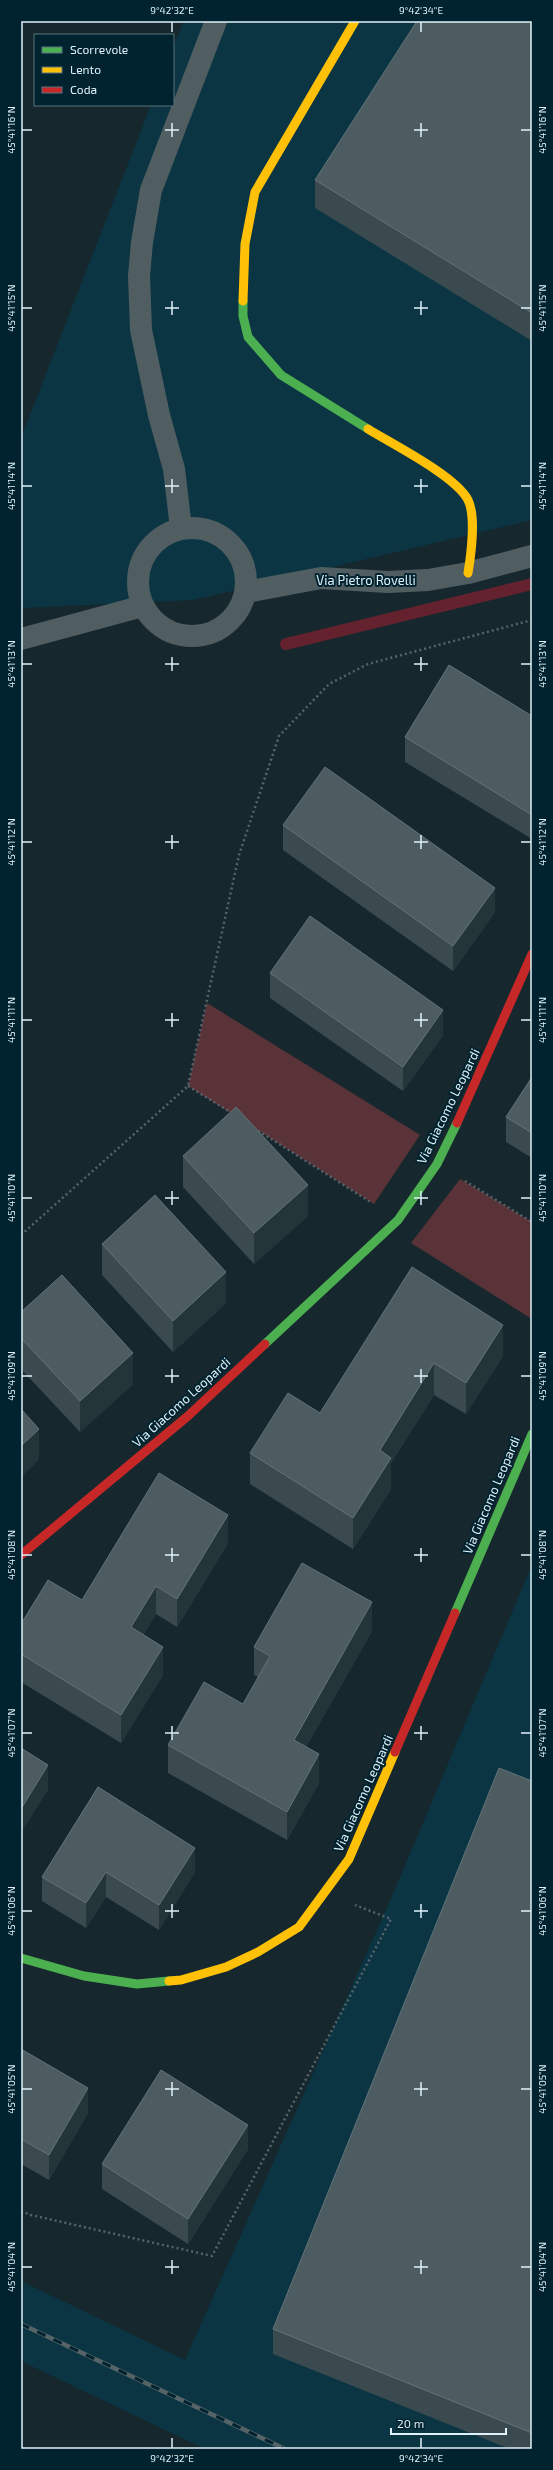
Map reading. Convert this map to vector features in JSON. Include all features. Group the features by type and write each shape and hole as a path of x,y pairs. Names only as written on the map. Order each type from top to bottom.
{"street":[{"path":"181,528 174,469 159,415 141,330 139,276 142,242 151,190 216,21"},
{"path":"355,21 255,192 245,244 243,316 248,337 281,375 450,480 468,500 473,540 468,573"},
{"path":"181,528 199,528 216,533 230,543 241,557 246,574 246,592 240,608 230,621 216,631 199,636 182,636 166,630 153,620 143,606 138,591 138,574 142,558 152,544 165,534 181,528"},
{"name":"Via Pietro Rovelli","path":"246,592 321,578 388,582 428,580 468,573 532,556"},
{"path":"21,639 143,606"},
{"name":"Via Giacomo Leopardi","path":"21,1555 188,1416 398,1220 437,1164 532,954"},
{"name":"Via Giacomo Leopardi","path":"21,1958 84,1976 137,1984 181,1980 226,1966 258,1952 299,1927 349,1860 532,1434"}],"path":[{"path":"21,1235 188,1086 240,855 279,736 329,684 368,664 532,620"},
{"path":"188,1086 235,1115"},
{"path":"248,1124 398,1220"},
{"path":"437,1164 532,1222"},
{"path":"21,2211 30,2215 212,2256 391,1919 324,1893"}],"shaded area":[{"path":"184,21 532,21 532,520 193,600 21,608 21,438 151,106 174,106 174,46"},
{"path":"207,1003 420,1135 374,1204 188,1086"},
{"path":"460,1179 532,1222 532,1319 411,1243"},
{"path":"532,1565 532,2449 205,2449 21,2361 21,2281 185,2360 390,1901"}],"building":[{"path":"417,21 532,21 532,313 315,180"},
{"path":"449,665 532,716 532,815 405,737"},
{"path":"325,767 495,888 453,946 283,825"},
{"path":"310,916 443,1010 403,1067 270,973"},
{"path":"532,1077 532,1133 506,1117"},
{"path":"236,1107 308,1185 254,1233 183,1156"},
{"path":"155,1195 226,1272 173,1321 102,1244"},
{"path":"412,1267 503,1325 466,1383 434,1363 380,1450 391,1458 353,1518 250,1453 288,1393 320,1413"},
{"path":"62,1275 133,1353 80,1401 21,1338 21,1312"},
{"path":"21,1409 39,1429 21,1446"},
{"path":"159,1473 228,1515 177,1599 156,1586 131,1627 163,1647 121,1715 21,1654 21,1624 48,1580 82,1600"},
{"path":"302,1563 372,1602 294,1740 319,1754 287,1812 168,1745 204,1682 243,1704 270,1656 254,1647"},
{"path":"21,1748 48,1765 21,1809"},
{"path":"499,1768 532,1781 532,2433 273,2329"},
{"path":"98,1787 195,1848 159,1905 106,1872 86,1903 42,1877"},
{"path":"21,2049 88,2088 49,2155 21,2139"},
{"path":"161,2070 248,2125 188,2219 102,2164"}],"waterway":[{"path":"286,644 532,584"}],"railway":[{"path":"21,2324 285,2449"}],"traffic: fast":[{"path":"243,301 243,316 248,337 281,375 368,429"},
{"path":"265,1344 398,1220 437,1164 457,1123"},
{"path":"455,1613 532,1434"},
{"path":"21,1958 84,1976 137,1984 169,1981"}],"traffic: slow":[{"path":"243,301 245,244 255,192 355,21"},
{"path":"368,429 437,471 451,481 468,500 472,516 468,573"},
{"path":"169,1981 181,1980 226,1967 258,1952 299,1927 349,1859 395,1752"}],"traffic: jam":[{"path":"457,1123 532,954"},
{"path":"21,1555 188,1416 265,1344"},
{"path":"395,1752 455,1613"}]}
